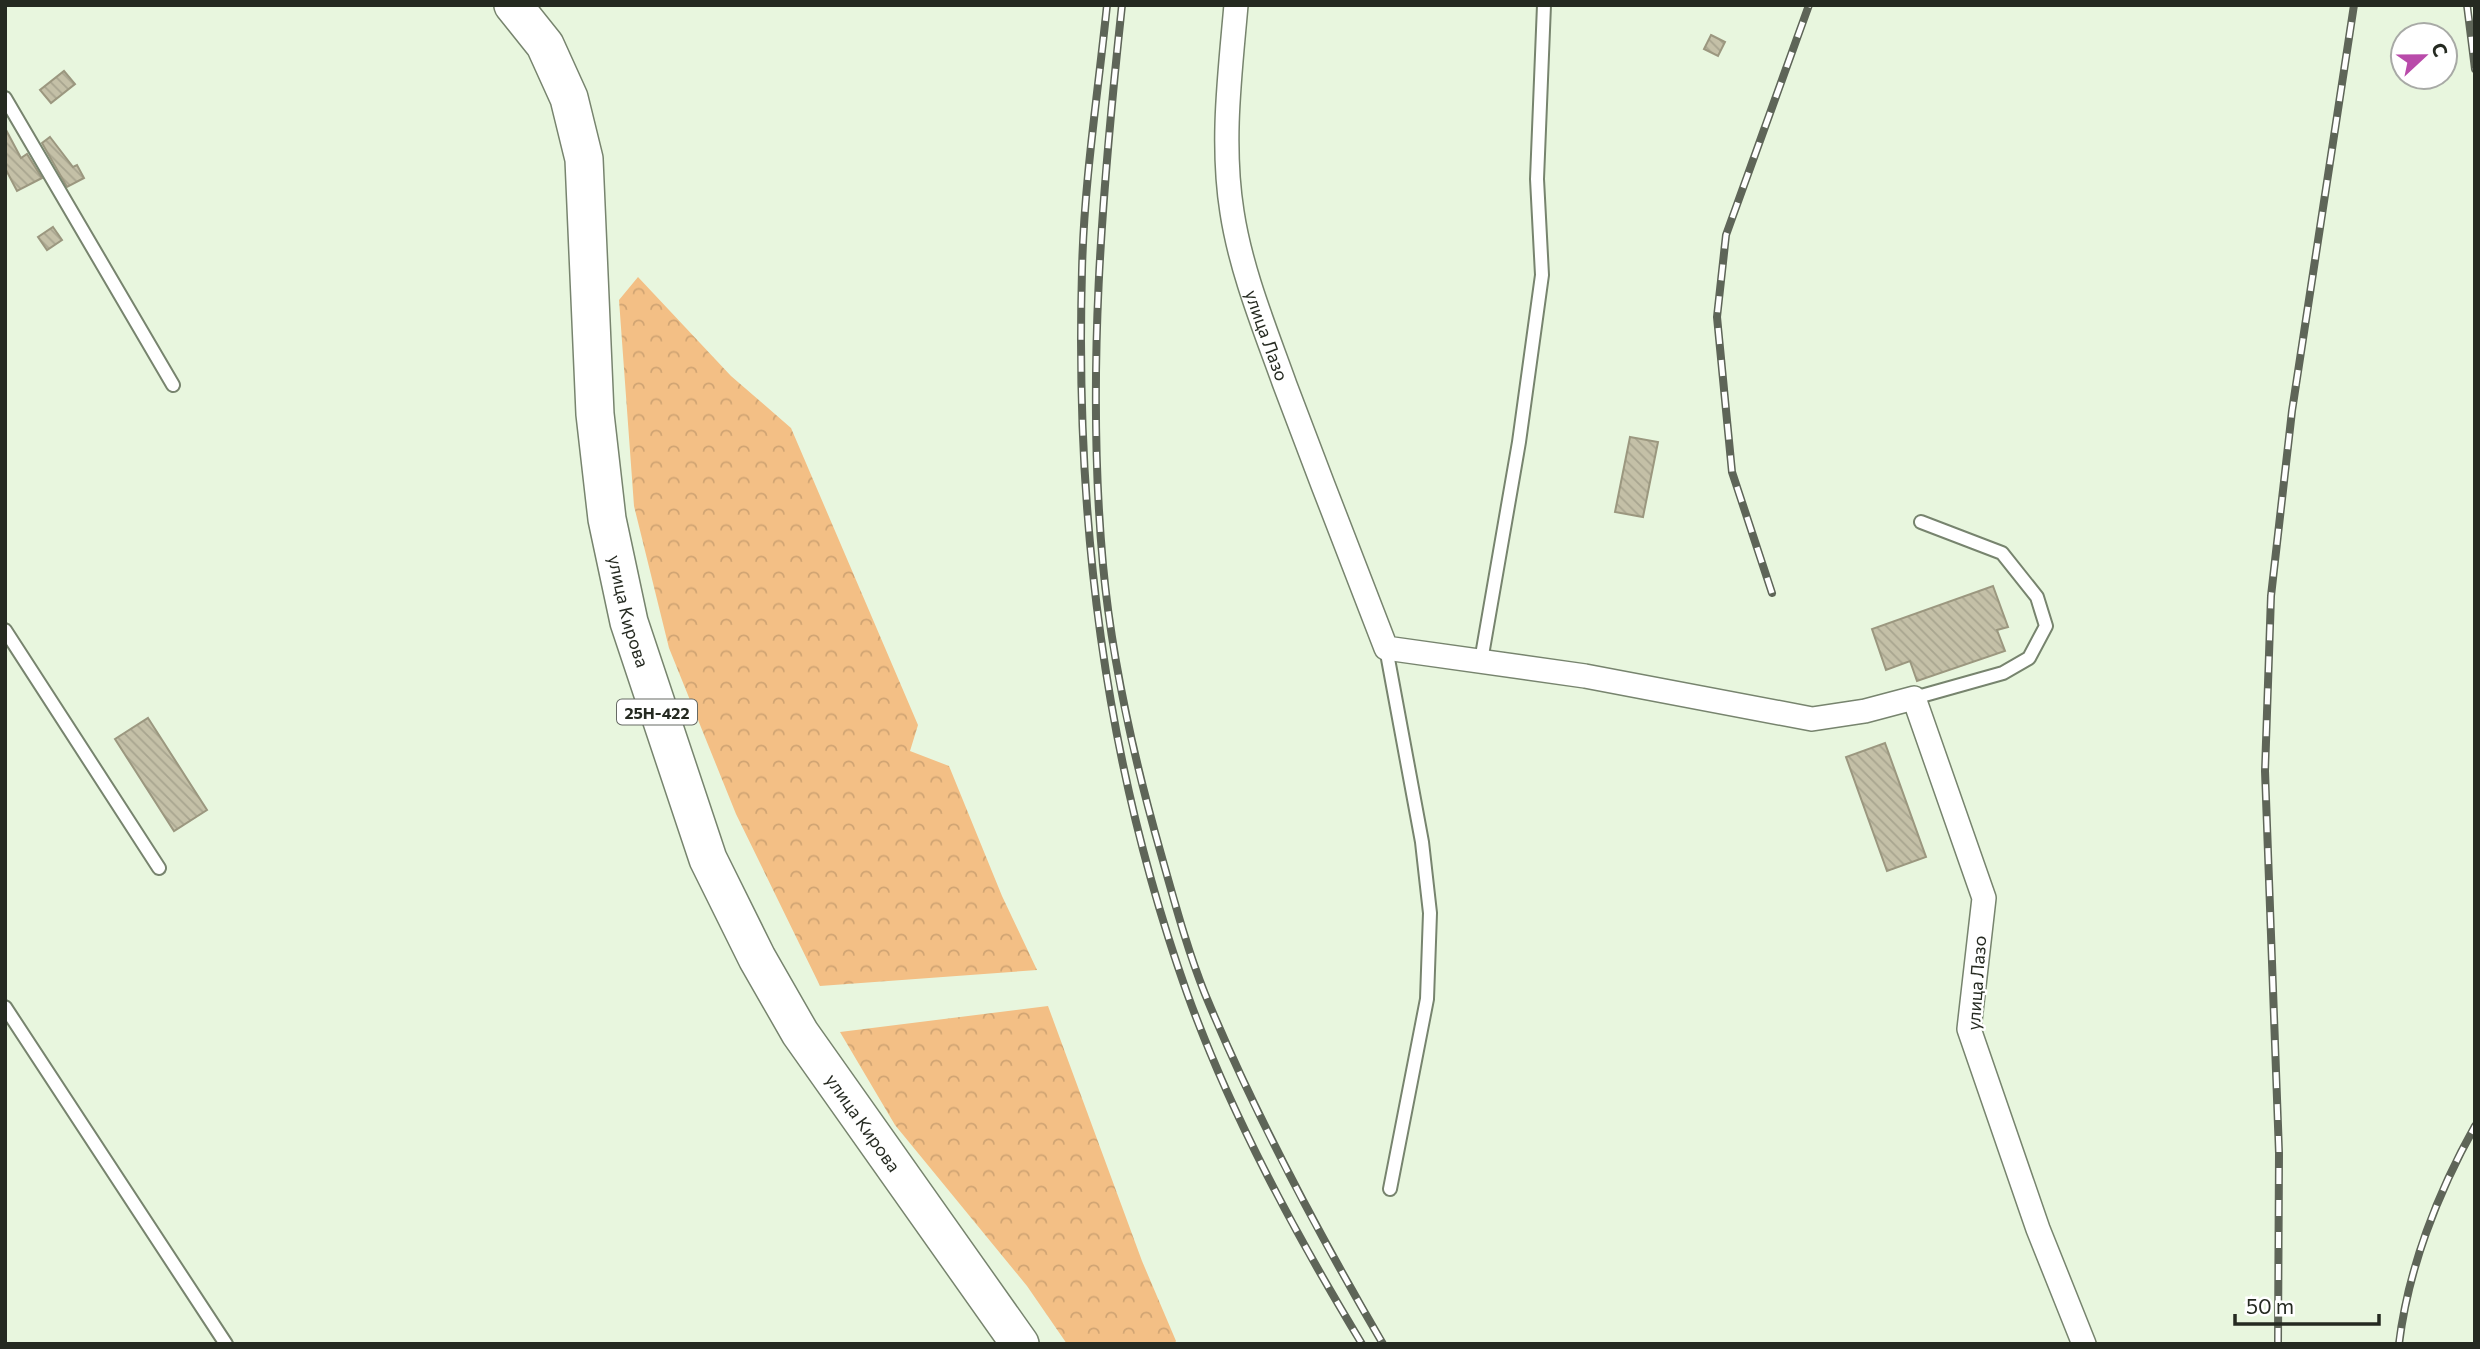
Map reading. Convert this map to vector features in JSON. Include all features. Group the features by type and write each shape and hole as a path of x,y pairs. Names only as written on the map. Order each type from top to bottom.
{"main road":[{"name":"улица Кирова","path":"513,5 545,45 569,98 584,159 595,414 607,519 629,622 708,859 757,958 800,1033 1020,1344"}],"street":[{"name":"улица Лазо","path":"1236,5 1227,111 1227,168 1232,214 1242,258 1303,433 1386,648"},
{"path":"1386,648 1585,676 1812,719 1865,711 1914,698"},
{"name":"улица Лазо","path":"1914,698 1984,898 1969,1030 2038,1229 2084,1344"}],"lane":[{"path":"1481,661 1519,442 1542,275 1538,179 1544,5"},
{"path":"5,98 173,385"},
{"path":"1914,698 2003,673 2029,658 2046,626 2037,597 2002,553 1921,522"},
{"path":"5,630 159,868"},
{"path":"1386,648 1422,842 1430,913 1427,999 1390,1189"},
{"path":"5,1007 226,1344"}],"green space":[{"path":"638,277 731,376 791,428 918,725 910,751 949,766 1002,896 1037,970 820,986 736,814 669,648 634,506 619,300"},
{"path":"1048,1006 1142,1261 1176,1341 1174,1344 1067,1344 1027,1286 895,1125 840,1032"}],"building":[{"path":"1711,35 1725,42 1718,56 1704,49"},
{"path":"64,71 75,84 51,103 40,90"},
{"path":"5,128 21,158 27,154 42,178 17,191 5,168"},
{"path":"50,137 73,167 77,165 84,178 67,187 42,143"},
{"path":"53,227 62,240 47,250 38,237"},
{"path":"1630,437 1658,442 1643,517 1615,512"},
{"path":"1993,586 2008,627 1997,630 2005,651 1917,681 1910,661 1886,670 1872,629"},
{"path":"148,718 207,810 174,831 115,739"},
{"path":"1885,743 1926,857 1887,871 1846,757"}],"railway":[{"path":"1107,5 1085,204 1081,363 1090,546 1115,727 1158,905 1204,1039 1266,1173 1362,1344"},
{"path":"1122,5 1108,145 1096,355 1098,495 1107,602 1118,674 1151,818 1192,960 1205,994 1288,1172 1383,1344"},
{"path":"1772,593 1732,472 1717,317 1726,235 1809,5"},
{"path":"2278,1344 2279,1153 2265,771 2271,596 2292,411 2354,5"},
{"path":"2467,5 2475,69"},
{"path":"2399,1344 2409,1288 2426,1232 2461,1151 2475,1126"}]}
